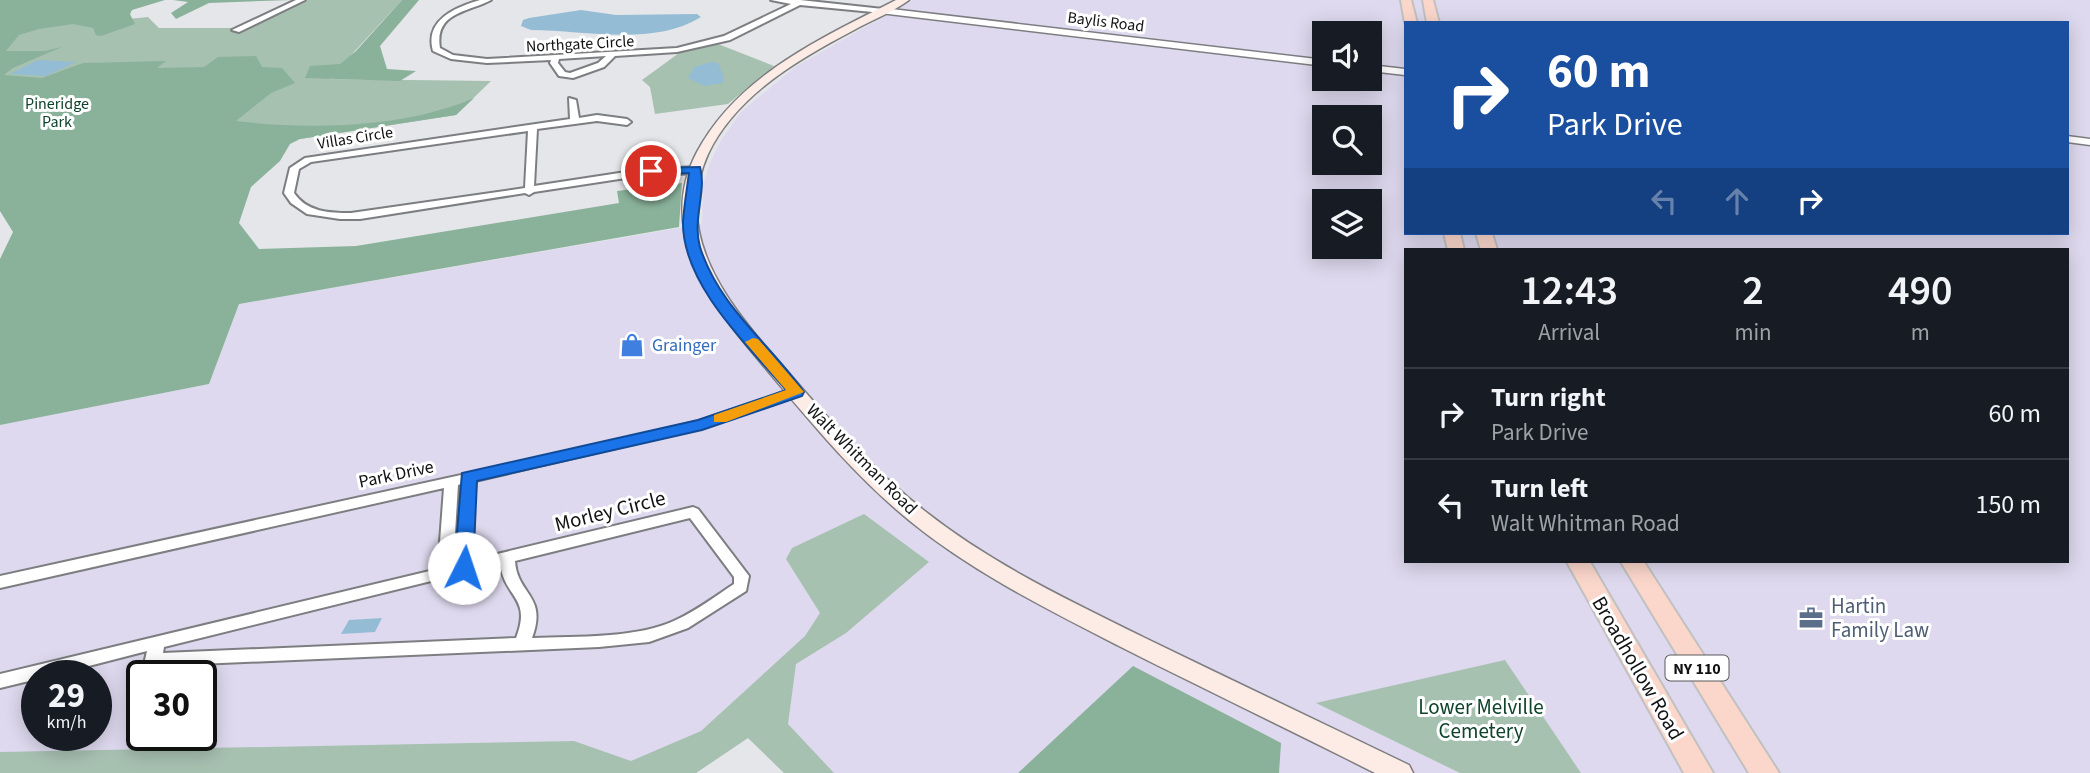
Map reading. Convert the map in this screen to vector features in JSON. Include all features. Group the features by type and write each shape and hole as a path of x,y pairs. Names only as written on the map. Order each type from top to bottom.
{"main road":[{"name":"Walt Whitman Road","path":"904,0 806,54 754,89 715,131 695,173 690,223 693,246 705,277 720,304 796,392 889,491 917,516 1003,576 1400,773"},
{"path":"1406,0 1411,21"},
{"path":"1428,0 1433,21"},
{"name":"Broadhollow Road","path":"1579,563 1699,773"},
{"name":"NY 110","path":"1634,563 1728,720 1765,773"}],"street":[{"path":"236,30 302,0"},
{"path":"457,0 467,6"},
{"name":"Northgate Circle","path":"488,0 467,6 446,18 436,30 434,43 442,54 473,61 657,52 708,44 738,33 800,2"},
{"path":"774,0 883,11"},
{"name":"Baylis Road","path":"883,11 1312,60"},
{"path":"555,58 554,63 558,70 570,76 601,65 612,55"},
{"path":"1382,69 1404,72"},
{"path":"570,76 575,121"},
{"name":"Villas Circle","path":"627,122 615,118 575,121 308,160 295,168 289,187 293,201 300,208 344,217 378,215 627,175 637,179 695,173"},
{"path":"528,191 533,127"},
{"path":"2069,139 2090,142"},
{"name":"Park Drive","path":"0,582 702,424 796,392"},
{"path":"464,568 468,477"},
{"path":"445,572 451,481"},
{"name":"Morley Circle","path":"0,681 158,642 445,572 693,512 743,576 741,587 695,617 649,636 153,660 158,642"},
{"path":"507,557 507,575 529,608 522,644"}],"shaded area":[{"path":"913,0 2090,0 2090,773 784,773 748,738 696,773 0,773 0,425 209,384 239,304 702,224 703,184 720,142 741,112 795,67"}],"green space":[{"name":"Pineridge Park","path":"0,0 109,21 148,17 159,28 239,28 308,0 402,0 329,79 491,81 456,115 300,139 0,155"},
{"path":"0,0 165,0 132,10 130,14 135,24 101,36 96,35 93,28 73,24 19,35 6,51 45,51 62,47 13,68 4,75 42,78 83,63 166,61 157,68 204,67 218,57 256,56 262,67 282,68 295,83 271,93 236,121 265,124 326,126 388,121 418,116 474,98 456,115 300,139 290,144 280,161 251,187 239,223 259,249 356,246 619,203 617,191 682,183 679,227 239,304 209,384 0,425 0,259 13,232 0,211"},
{"path":"173,0 291,0 209,3 176,19 171,13 188,2"},
{"path":"402,0 419,0 380,46 387,69 416,71 400,81 305,78 310,66 340,64 356,51"},
{"path":"718,44 774,66 728,104 655,114 650,87 642,80 679,53"},
{"path":"864,514 929,562 846,633 796,664 788,724 834,773 784,773 748,738 696,773 0,773 0,752 217,751 217,748 574,741 631,761 701,731 805,636 820,613 786,559 792,548"},
{"name":"Lower Melville Cemetery","path":"1505,660 1581,773 1460,773 1316,703"},
{"path":"1133,666 1281,743 1279,773 1018,773"}],"water":[{"path":"581,10 616,15 697,14 701,17 662,32 640,34 531,30 521,26 523,20 529,18"},
{"path":"38,60 76,62 46,76 10,74"},
{"path":"711,62 718,63 724,77 723,83 704,86 688,78 694,67"},
{"path":"382,618 375,632 341,634 349,620"}],"slow traffic":[{"path":"720,419 796,392 753,342"}],"place":[{"name":"Grainger","path":"632,345"},
{"name":"Hartin Family Law","path":"1811,618"}],"route":[{"path":"464,568 468,477 702,424 796,392 720,304 705,277 693,246 690,223 696,170 651,171"}]}
